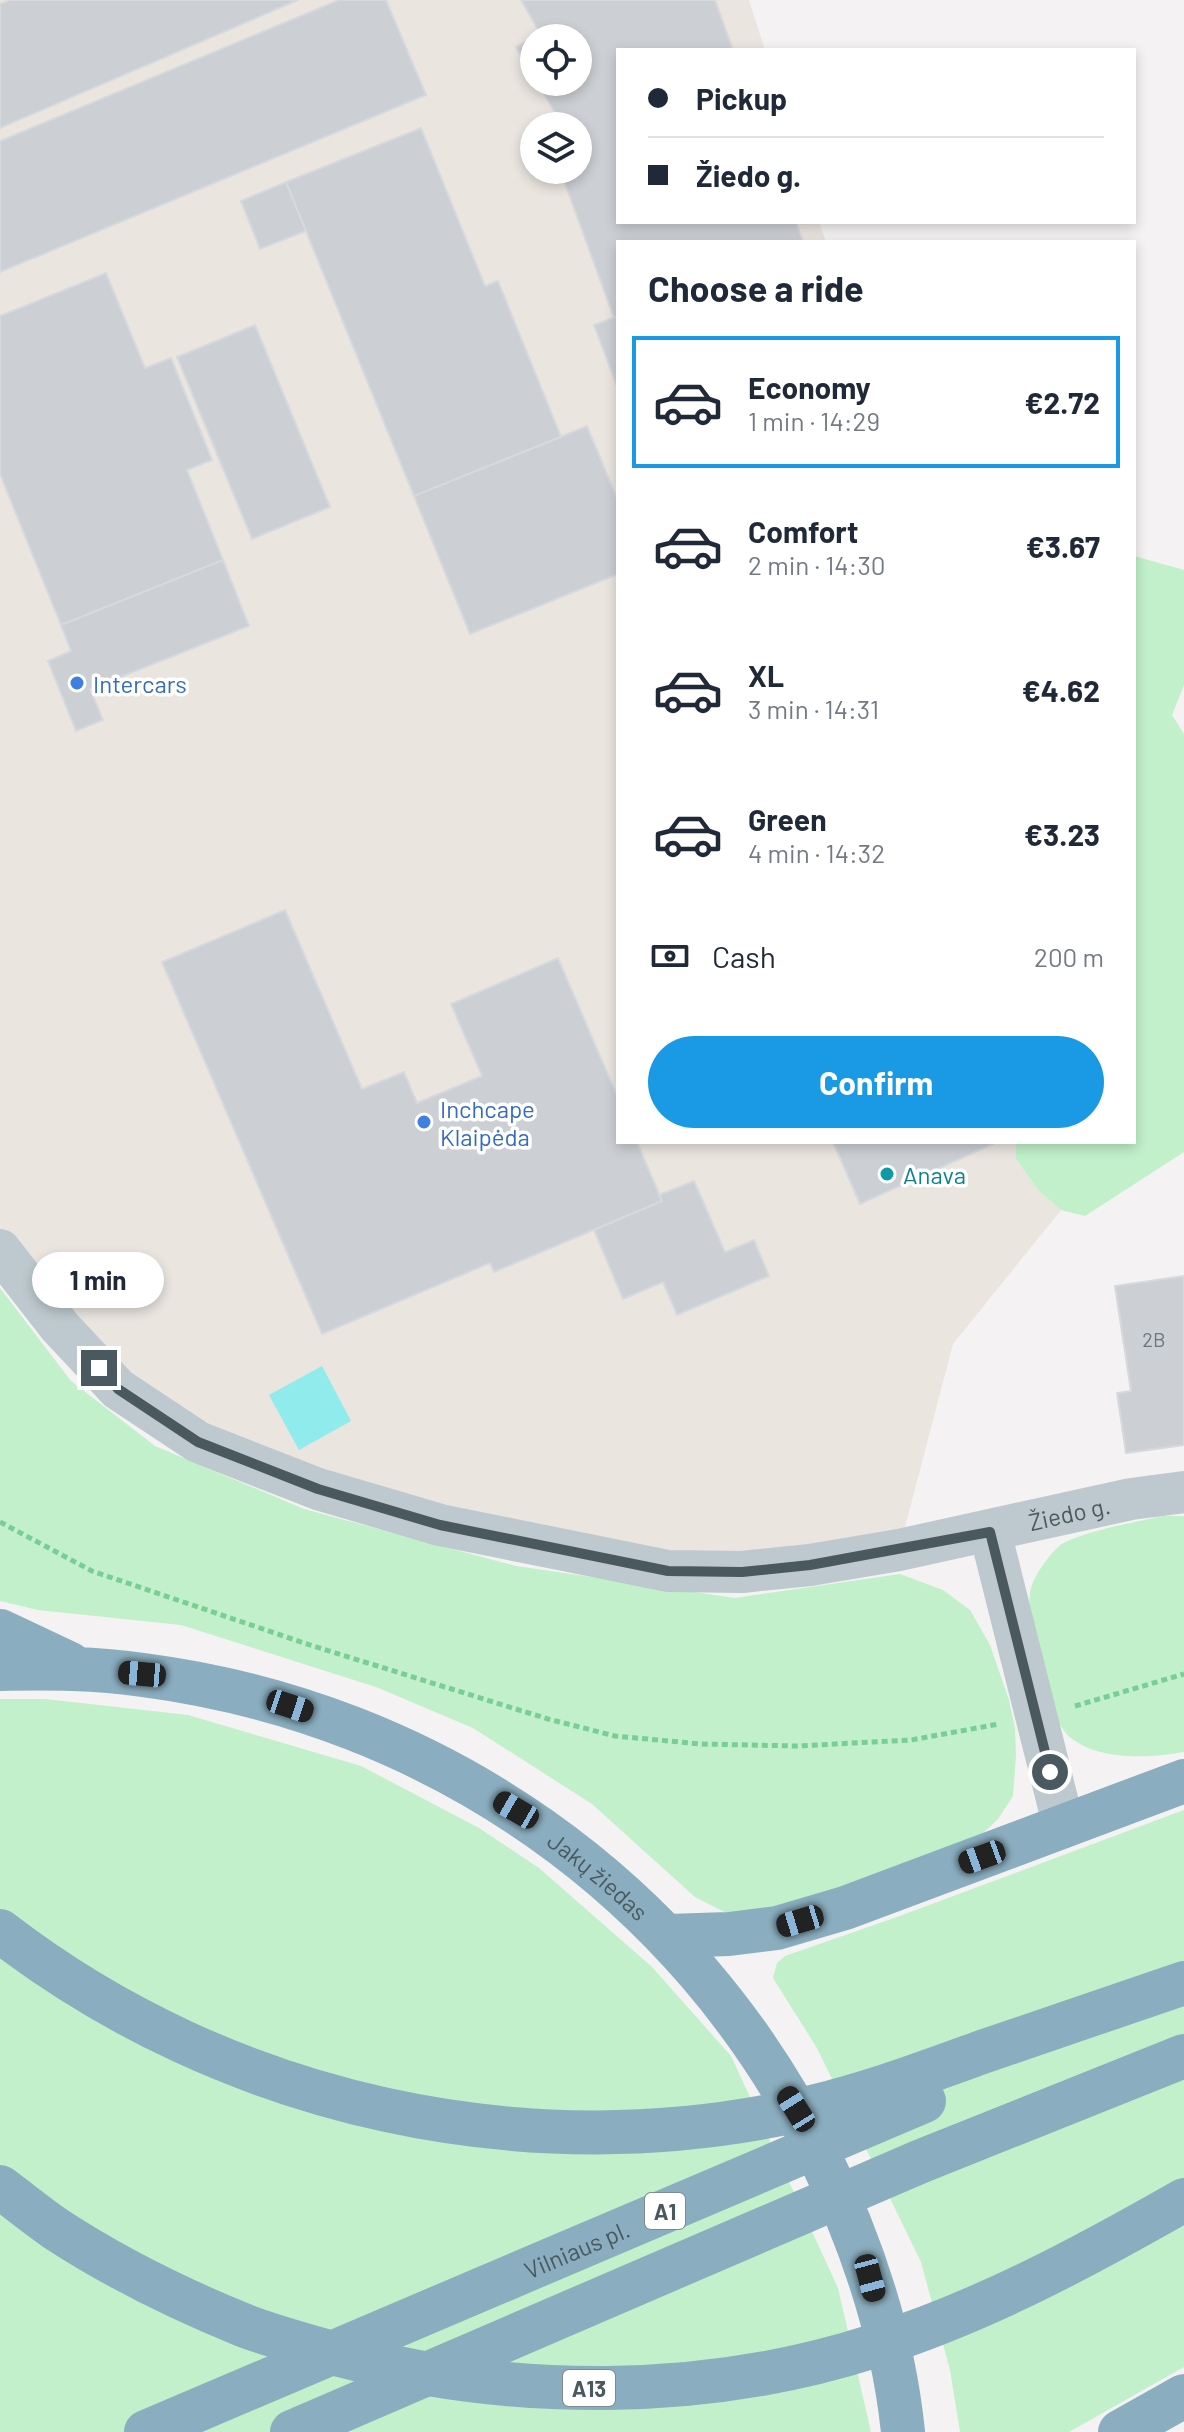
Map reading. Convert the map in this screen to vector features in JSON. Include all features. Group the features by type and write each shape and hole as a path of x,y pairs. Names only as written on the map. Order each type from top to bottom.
{"highway":[{"path":"0,1631 79,1669"},
{"name":"Jakų žiedas","path":"0,1669 79,1669 142,1674 243,1693 332,1719 440,1766 516,1810 593,1867 668,1936 715,1989 796,2109 842,2201 870,2278 885,2333 903,2432"},
{"path":"668,1936 729,1934 777,1928 845,1908 1184,1781"},
{"path":"0,1931 94,1995 157,2030 222,2060 289,2085 425,2118 495,2128 566,2133 710,2126 806,2108 875,2091 1184,1983"},
{"name":"Vilniaus pl.","path":"146,2432 1184,1991"},
{"name":"A1","path":"292,2432 919,2162 1184,2056"},
{"name":"A13","path":"0,2187 56,2229 119,2266 245,2326 381,2366 436,2376 521,2386 594,2388 664,2386 734,2377 803,2365 872,2347 940,2323 1005,2295 1069,2264 1184,2200"},
{"path":"1120,2432 1184,2396"}],"street":[{"name":"Žiedo g.","path":"0,1250 60,1327 118,1389 198,1442 318,1489 440,1525 668,1571 742,1572 810,1565 990,1532 1131,1499 1184,1492"},
{"path":"990,1532 1064,1827"}],"path":[{"path":"0,1522 92,1571 310,1645 548,1719 615,1736 701,1744 811,1746 911,1740 1036,1717 1184,1674"}],"shaded area":[{"path":"0,0 749,0 764,48 616,48 616,224 820,224 825,240 616,240 616,1144 1016,1144 1016,1159 1038,1190 1061,1210 953,1344 899,1550 668,1571 198,1442 0,1250"}],"green space":[{"path":"1136,557 1184,570 1184,685 1172,715 1184,734 1184,1152 1085,1216 1061,1210 1038,1190 1016,1159 1016,1144 1136,1144"},
{"path":"0,1288 71,1381 155,1446 304,1509 516,1566 735,1598 900,1574 943,1590 970,1610 990,1645 1009,1700 1015,1728 1013,1796 998,1819 982,1834 777,1910 736,1918 695,1897 592,1804 473,1728 376,1687 181,1625 38,1610 0,1601"},
{"path":"1163,1516 1184,1516 1184,1752 1126,1756 1096,1751 1071,1738 1062,1728 1046,1692 1031,1626 1031,1587 1045,1562 1066,1542 1108,1528"},
{"path":"0,1699 45,1699 188,1715 361,1766 479,1828 539,1868 652,1967 731,2056 838,2288 871,2432 0,2432"},
{"path":"1184,1810 1184,2367 1069,2432 960,2432 950,2370 921,2262 817,2048 773,1978 777,1963 785,1956"}],"water":[{"path":"322,1366 351,1421 299,1450 269,1395"}],"building":[{"path":"10,0 298,0 0,128 0,4"},
{"path":"339,0 386,0 426,95 0,272 0,141"},
{"path":"521,0 715,0 732,48 616,48 616,224 797,224 802,240 616,240 614,318 565,184 592,184 592,112 555,112 545,96 592,96 592,24 535,24"},
{"path":"421,128 485,286 498,281 561,437 414,496 286,182"},
{"path":"286,182 306,231 260,249 241,201"},
{"path":"106,273 145,368 171,358 212,460 187,470 223,560 61,625 0,474 0,316"},
{"path":"616,317 616,384 594,325"},
{"path":"255,325 330,507 252,539 177,357"},
{"path":"587,426 616,496 616,575 470,634 414,496"},
{"path":"223,560 249,626 90,689 103,720 76,731 48,661 71,651 61,625"},
{"name":"Inchcape Klaipėda","path":"285,910 362,1089 404,1072 417,1103 482,1076 451,1004 558,958 616,1093 616,1144 638,1144 662,1201 494,1272 490,1263 322,1334 162,962"},
{"name":"Anava","path":"834,1144 993,1144 860,1204"},
{"path":"694,1181 725,1252 754,1240 769,1276 677,1315 663,1282 623,1299 594,1230 662,1201 659,1195"},
{"path":"1184,1276 1184,1445 1126,1453 1117,1393 1131,1391 1115,1286"}],"place":[{"name":"Intercars","path":"77,683"},
{"name":"Inchcape Klaipėda","path":"424,1122"},
{"name":"Anava","path":"887,1174"}],"route":[{"path":"99,1368 118,1389 198,1442 318,1489 440,1525 668,1571 742,1572 810,1565 990,1532 1050,1772"}]}
